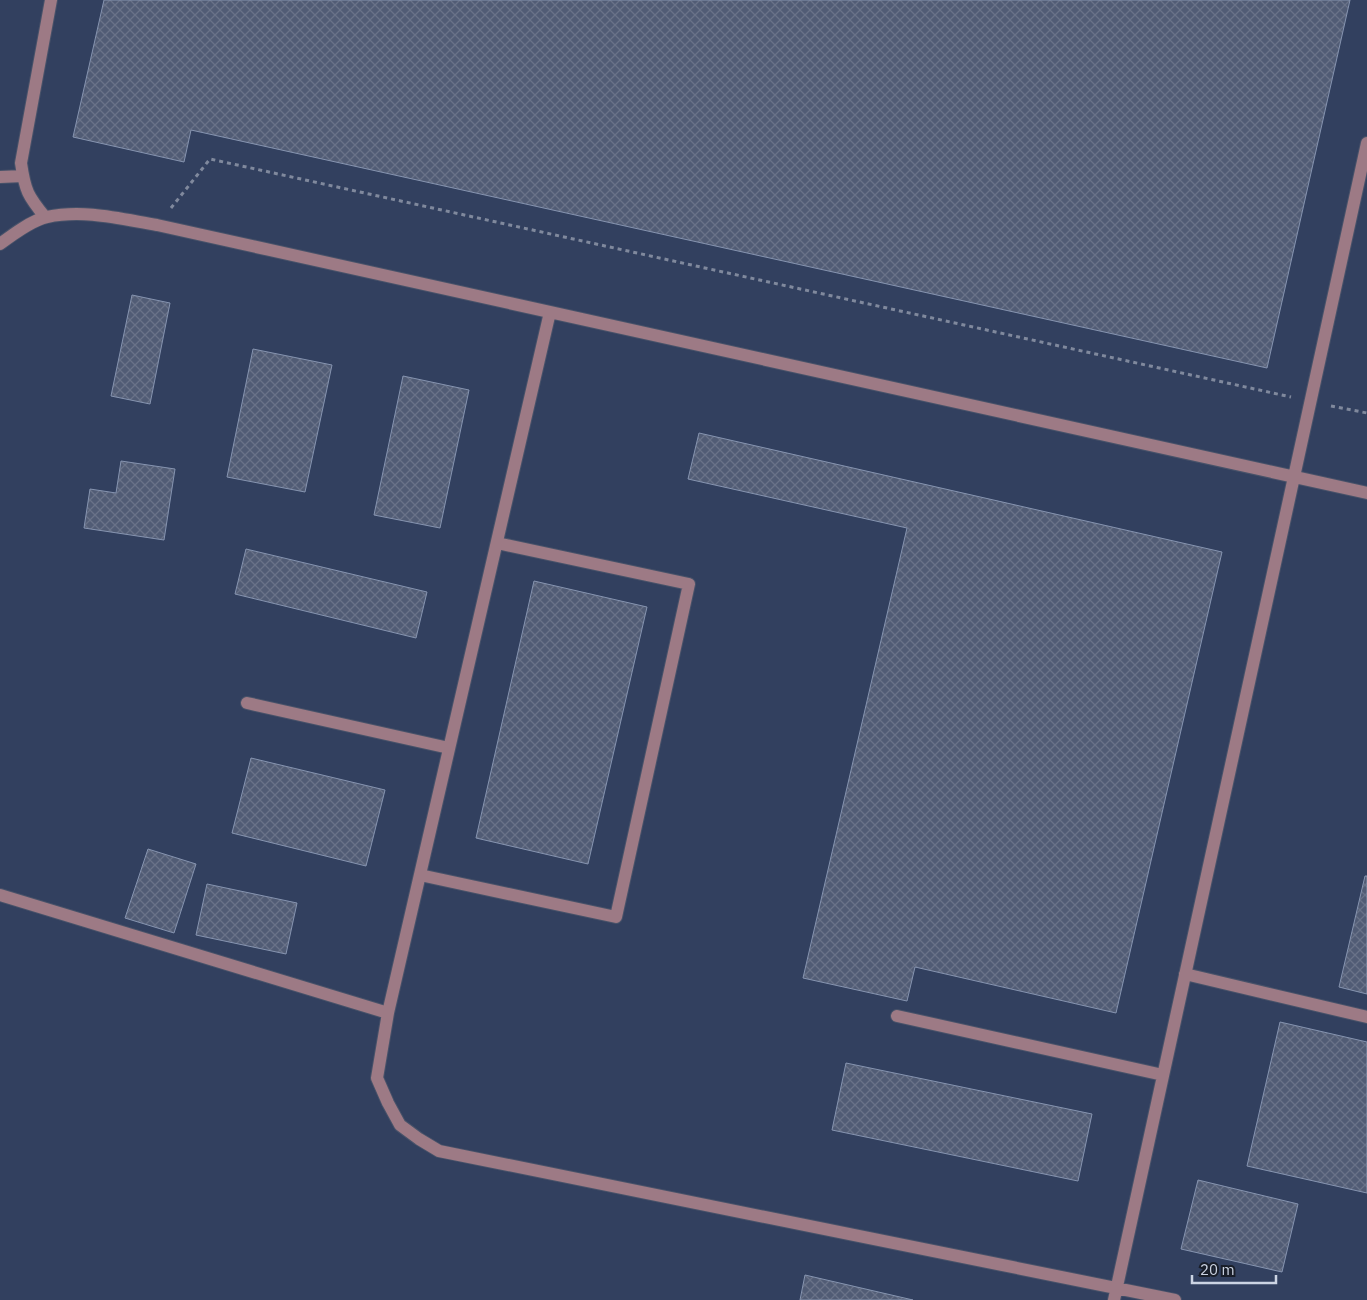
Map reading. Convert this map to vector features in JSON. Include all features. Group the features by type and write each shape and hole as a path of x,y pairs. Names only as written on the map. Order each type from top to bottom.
{"lane":[{"path":"45,217 24,186 21,164 51,0"},
{"path":"1114,1300 1367,143"},
{"path":"0,177 23,176"},
{"path":"0,244 17,232 45,217 87,213 158,225 1367,494"},
{"path":"550,312 388,1013 377,1078 400,1125 439,1151 1175,1300"},
{"path":"420,875 616,917 689,584 497,543"},
{"path":"248,703 449,748"},
{"path":"0,895 388,1013"},
{"path":"1185,974 1367,1017"},
{"path":"896,1016 1164,1075"}],"path":[{"path":"158,225 210,159 1367,413"}],"shaded area":[{"path":"0,0 1367,0 1367,1300 0,1300"}],"building":[{"path":"104,0 1350,0 1267,368 191,130 184,162 73,137"},
{"path":"132,295 170,303 150,404 111,396"},
{"path":"253,349 332,365 305,492 227,477"},
{"path":"403,376 469,390 440,528 374,515"},
{"path":"699,433 1222,552 1116,1013 915,967 907,1001 803,978 907,528 688,479"},
{"path":"121,461 175,469 164,540 84,528 90,489 116,493"},
{"path":"246,549 427,592 416,638 235,594"},
{"path":"534,581 647,607 588,864 476,838"},
{"path":"251,758 385,790 366,866 232,833"},
{"path":"148,849 196,864 174,933 125,918"},
{"path":"1365,876 1367,876 1367,994 1339,987"},
{"path":"207,884 297,903 286,954 196,935"},
{"path":"1280,1022 1367,1042 1367,1193 1247,1166"},
{"path":"846,1063 1092,1114 1078,1181 832,1130"},
{"path":"1198,1180 1298,1204 1282,1272 1181,1249"},
{"path":"805,1275 913,1300 800,1300"}]}
